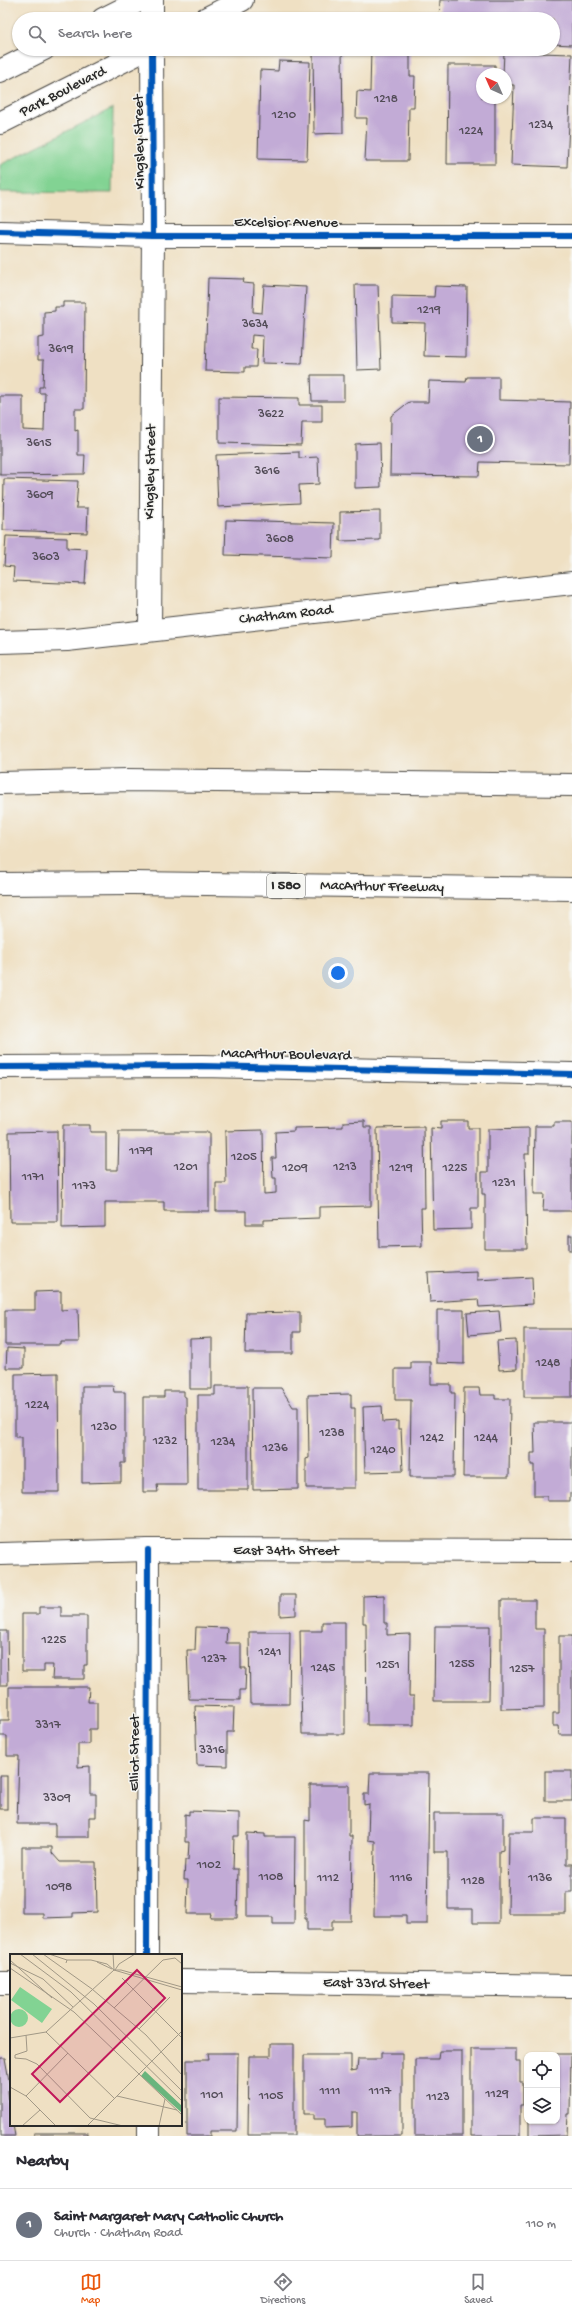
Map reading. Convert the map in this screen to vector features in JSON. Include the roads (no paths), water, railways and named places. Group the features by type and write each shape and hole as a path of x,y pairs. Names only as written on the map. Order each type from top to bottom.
{"main road":[{"path":"117,12 141,0"},
{"path":"152,0 152,12"},
{"path":"219,12 242,0"},
{"path":"0,72 31,56"},
{"name":"Park Boulevard","path":"0,123 133,56"},
{"name":"Kingsley Street","path":"150,630 153,236 152,56"},
{"name":"Excelsior Avenue","path":"0,232 153,236 572,236"},
{"name":"Chatham Road","path":"0,642 67,640 572,583"},
{"path":"0,783 128,780 572,785"},
{"name":"MacArthur Freeway","path":"0,884 133,883 572,889"},
{"name":"MacArthur Boulevard","path":"0,1067 202,1066 572,1074"},
{"name":"East 34th Street","path":"0,1554 148,1550 572,1551"},
{"name":"Elliot Street","path":"147,1954 148,1550"},
{"name":"East 33rd Street","path":"182,1981 572,1986"}],"place":[{"name":"Saint Margaret Mary Catholic Church","path":"480,439"}]}
